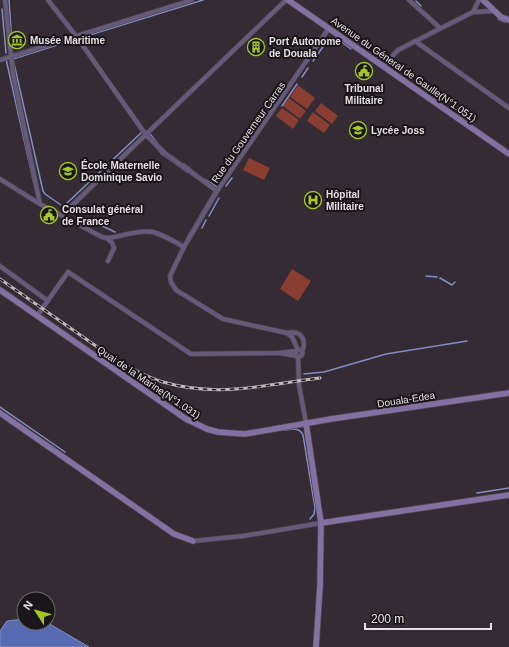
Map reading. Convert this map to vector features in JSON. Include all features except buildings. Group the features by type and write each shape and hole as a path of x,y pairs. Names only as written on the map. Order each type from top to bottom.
{"main road":[{"name":"Avenue du Géneral de Gaulle(N°1.051)","path":"287,0 509,154"},
{"path":"483,0 500,17 509,20"},
{"name":"Quai de la Marine(N°1.031)","path":"0,290 186,419 207,429 218,432 245,434 306,423"},
{"name":"Douala-Edea","path":"306,423 509,392"},
{"path":"0,413 174,534 193,542"},
{"path":"306,423 321,523 320,587 316,647"},
{"path":"321,523 509,495"}],"street":[{"path":"5,0 10,57 40,204"},
{"path":"48,0 76,36 146,135 166,154 217,191"},
{"path":"0,60 192,0"},
{"path":"62,215 287,0"},
{"path":"409,0 440,28"},
{"path":"473,12 479,0"},
{"path":"383,66 398,50 440,28 473,12 494,11"},
{"name":"Rue du Gouverneur Carras","path":"299,351 304,343 301,336 295,332 287,333 223,320 176,290 171,282 170,276 184,247 217,191 329,28"},
{"path":"415,41 509,108"},
{"path":"0,179 40,204 107,238 112,243 114,248 108,261"},
{"path":"107,238 152,232 160,234 184,247"},
{"path":"0,266 48,301"},
{"path":"37,316 68,272 191,354 279,353 299,351"},
{"path":"287,333 292,337 301,356 298,356 299,384 306,423"},
{"path":"279,353 298,356"},
{"path":"193,542 243,536 321,523"}],"shaded area":[{"path":"298,85 315,98 307,109 290,97"},
{"path":"289,98 306,111 300,119 283,106"},
{"path":"321,103 338,116 332,124 315,111"},
{"path":"282,108 299,120 293,129 276,116"},
{"path":"313,112 330,125 324,133 307,121"},
{"path":"249,158 270,168 264,180 243,170"},
{"path":"292,269 311,281 298,301 280,289"}],"water":[{"path":"16,620 16,631 56,631 56,628 89,647 0,647 0,631 7,621"}],"waterway":[{"path":"9,0 12,44"},
{"path":"83,37 203,0"},
{"path":"416,1 421,6"},
{"path":"2,9 6,53"},
{"path":"498,19 505,22"},
{"path":"313,61 327,41 336,38 351,49"},
{"path":"61,205 43,191 13,59 76,39"},
{"path":"6,59 34,184"},
{"path":"302,77 308,68"},
{"path":"282,106 297,84"},
{"path":"66,204 142,132"},
{"path":"150,134 159,145"},
{"path":"152,143 162,154 187,172"},
{"path":"184,164 201,177"},
{"path":"226,186 232,178"},
{"path":"204,179 217,187"},
{"path":"187,238 214,192 213,190"},
{"path":"209,216 219,198"},
{"path":"202,228 206,220"},
{"path":"100,225 115,232"},
{"path":"426,276 437,277"},
{"path":"440,278 452,285 455,282"},
{"path":"304,374 324,372 386,354 467,341"},
{"path":"0,407 65,452"},
{"path":"285,430 297,430 303,435 315,508 314,514 310,519"},
{"path":"477,493 509,488"}],"railway":[{"path":"0,279 116,360 145,375 163,382 183,387 222,390 260,387 320,378"}],"place":[{"name":"Musée Maritime","path":"17,40"},
{"name":"Port Autonome de Douala","path":"256,47"},
{"name":"Tribunal Militaire","path":"364,71"},
{"name":"Lycée Joss","path":"358,130"},
{"name":"École Maternelle Dominique Savio","path":"68,171"},
{"name":"Hôpital Militaire","path":"313,200"},
{"name":"Consulat général de France","path":"49,215"}]}
